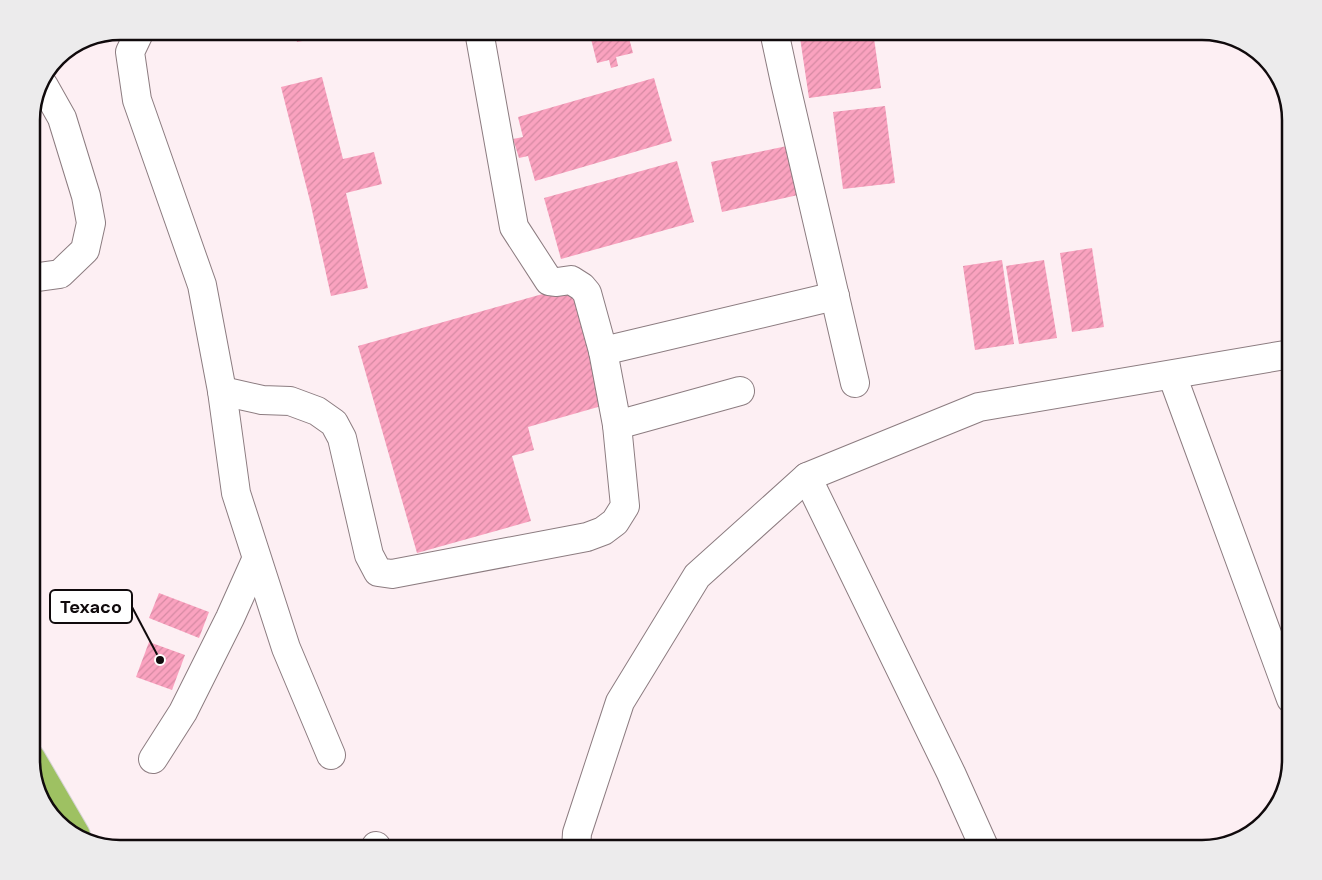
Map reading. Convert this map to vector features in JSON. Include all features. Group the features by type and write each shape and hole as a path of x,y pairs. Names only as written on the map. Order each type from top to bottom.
{"highway":[{"path":"42,777 68,820"}],"street":[{"path":"136,40 130,52 137,100 202,285 222,391 236,493 256,560 286,648 331,756"},
{"path":"222,391 262,400 290,401 317,411 334,423 342,438 369,555 378,572 392,574 587,536 603,531 615,522 625,506 617,425 603,351 587,293 582,287 571,280 557,282 549,280 514,227 482,40"},
{"path":"776,40 855,383"},
{"path":"40,277 60,274 85,250 91,223 86,196 62,118 46,89"},
{"path":"603,351 835,296"},
{"path":"577,840 577,833 620,702 692,584 698,576 807,477 979,407 1282,356"},
{"path":"1172,375 1282,674"},
{"path":"617,425 740,391"},
{"path":"807,477 951,773 981,840"},
{"path":"153,759 183,712 230,618 256,560"}],"building":[{"path":"591,40 629,40 633,53 616,57 618,66 611,68 609,60 597,63"},
{"path":"800,40 874,40 881,88 809,98"},
{"path":"322,77 343,159 374,152 382,184 346,193 368,288 331,296 310,201 281,87"},
{"path":"654,78 672,141 535,181 528,156 519,158 513,139 523,137 518,117"},
{"path":"885,106 895,183 843,189 833,112"},
{"path":"787,146 798,195 722,212 711,162"},
{"path":"677,161 694,222 561,259 544,198"},
{"path":"1092,248 1104,327 1072,332 1060,253"},
{"path":"1002,260 1014,344 975,350 963,266"},
{"path":"1044,260 1057,338 1019,344 1006,266"},
{"path":"571,286 605,405 528,427 534,450 512,456 531,521 417,553 358,346"},
{"path":"159,593 209,612 199,638 149,618"},
{"path":"149,642 185,655 172,690 136,677"}],"place":[{"name":"Texaco","path":"160,660"}]}
